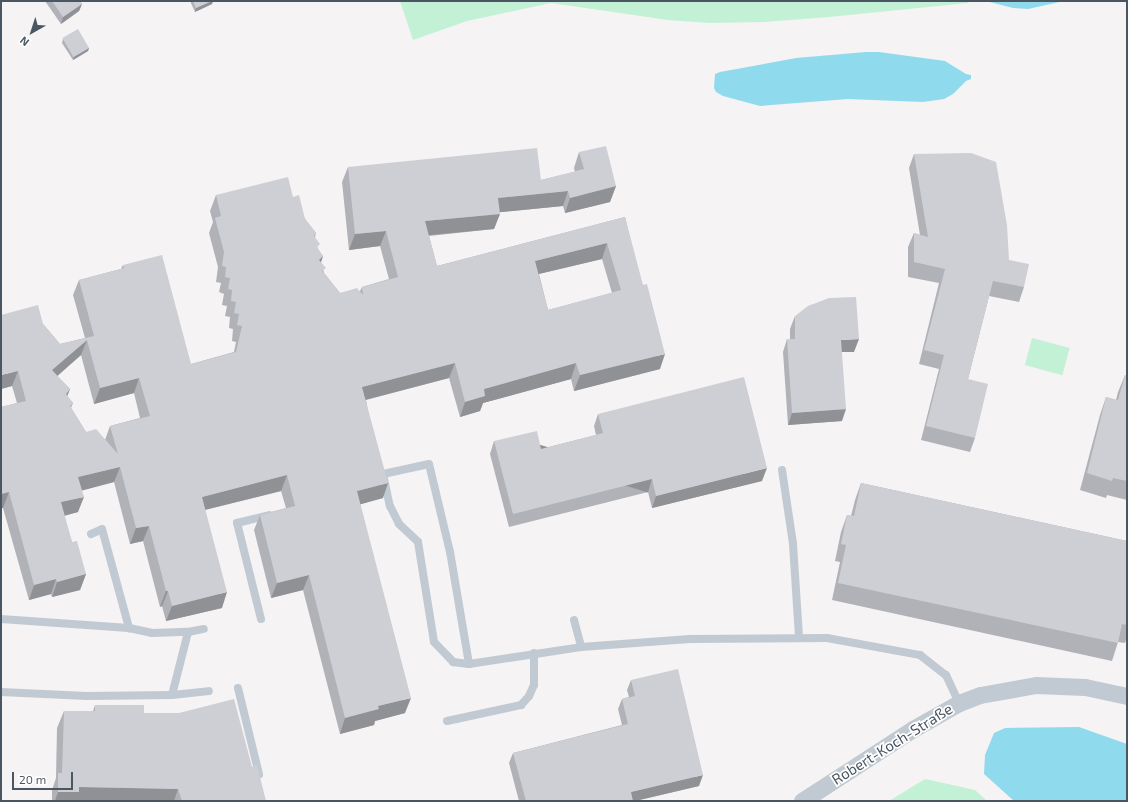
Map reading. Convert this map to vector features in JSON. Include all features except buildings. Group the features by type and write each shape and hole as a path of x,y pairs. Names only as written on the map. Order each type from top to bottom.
{"street":[{"name":"Robert-Koch-Straße","path":"802,801 913,729 959,703 986,694 1036,685 1085,687 1127,696"}],"lane":[{"path":"469,664 450,552 430,464 382,474 390,506 399,524 418,542 423,582 434,642 453,662 469,664 581,647 690,639 827,638 920,654 946,675 959,703"},
{"path":"782,470 792,538 799,638"},
{"path":"261,619 237,524 274,513"},
{"path":"91,534 102,529 129,628"},
{"path":"1,619 129,628 152,633 188,632 204,628"},
{"path":"574,620 581,647"},
{"path":"172,695 188,632"},
{"path":"447,721 521,705 529,696 534,685 534,653"},
{"path":"238,688 262,786"},
{"path":"1,692 87,696 172,695 209,691"}],"green space":[{"path":"400,1 968,1 968,3 829,17 764,22 709,23 668,20 551,3 467,21 413,40"},
{"path":"1032,338 1070,348 1062,375 1025,365"},
{"path":"925,779 975,790 987,801 889,801"}],"water":[{"path":"986,1 1064,1 1028,9 1013,8"},
{"path":"879,52 945,61 966,74 971,75 971,79 966,81 953,94 944,99 923,102 848,99 760,106 723,96 716,92 714,88 715,74 720,72 796,58"},
{"path":"1079,727 1127,744 1127,801 1014,801 984,774 985,755 994,733 1005,728"}]}
